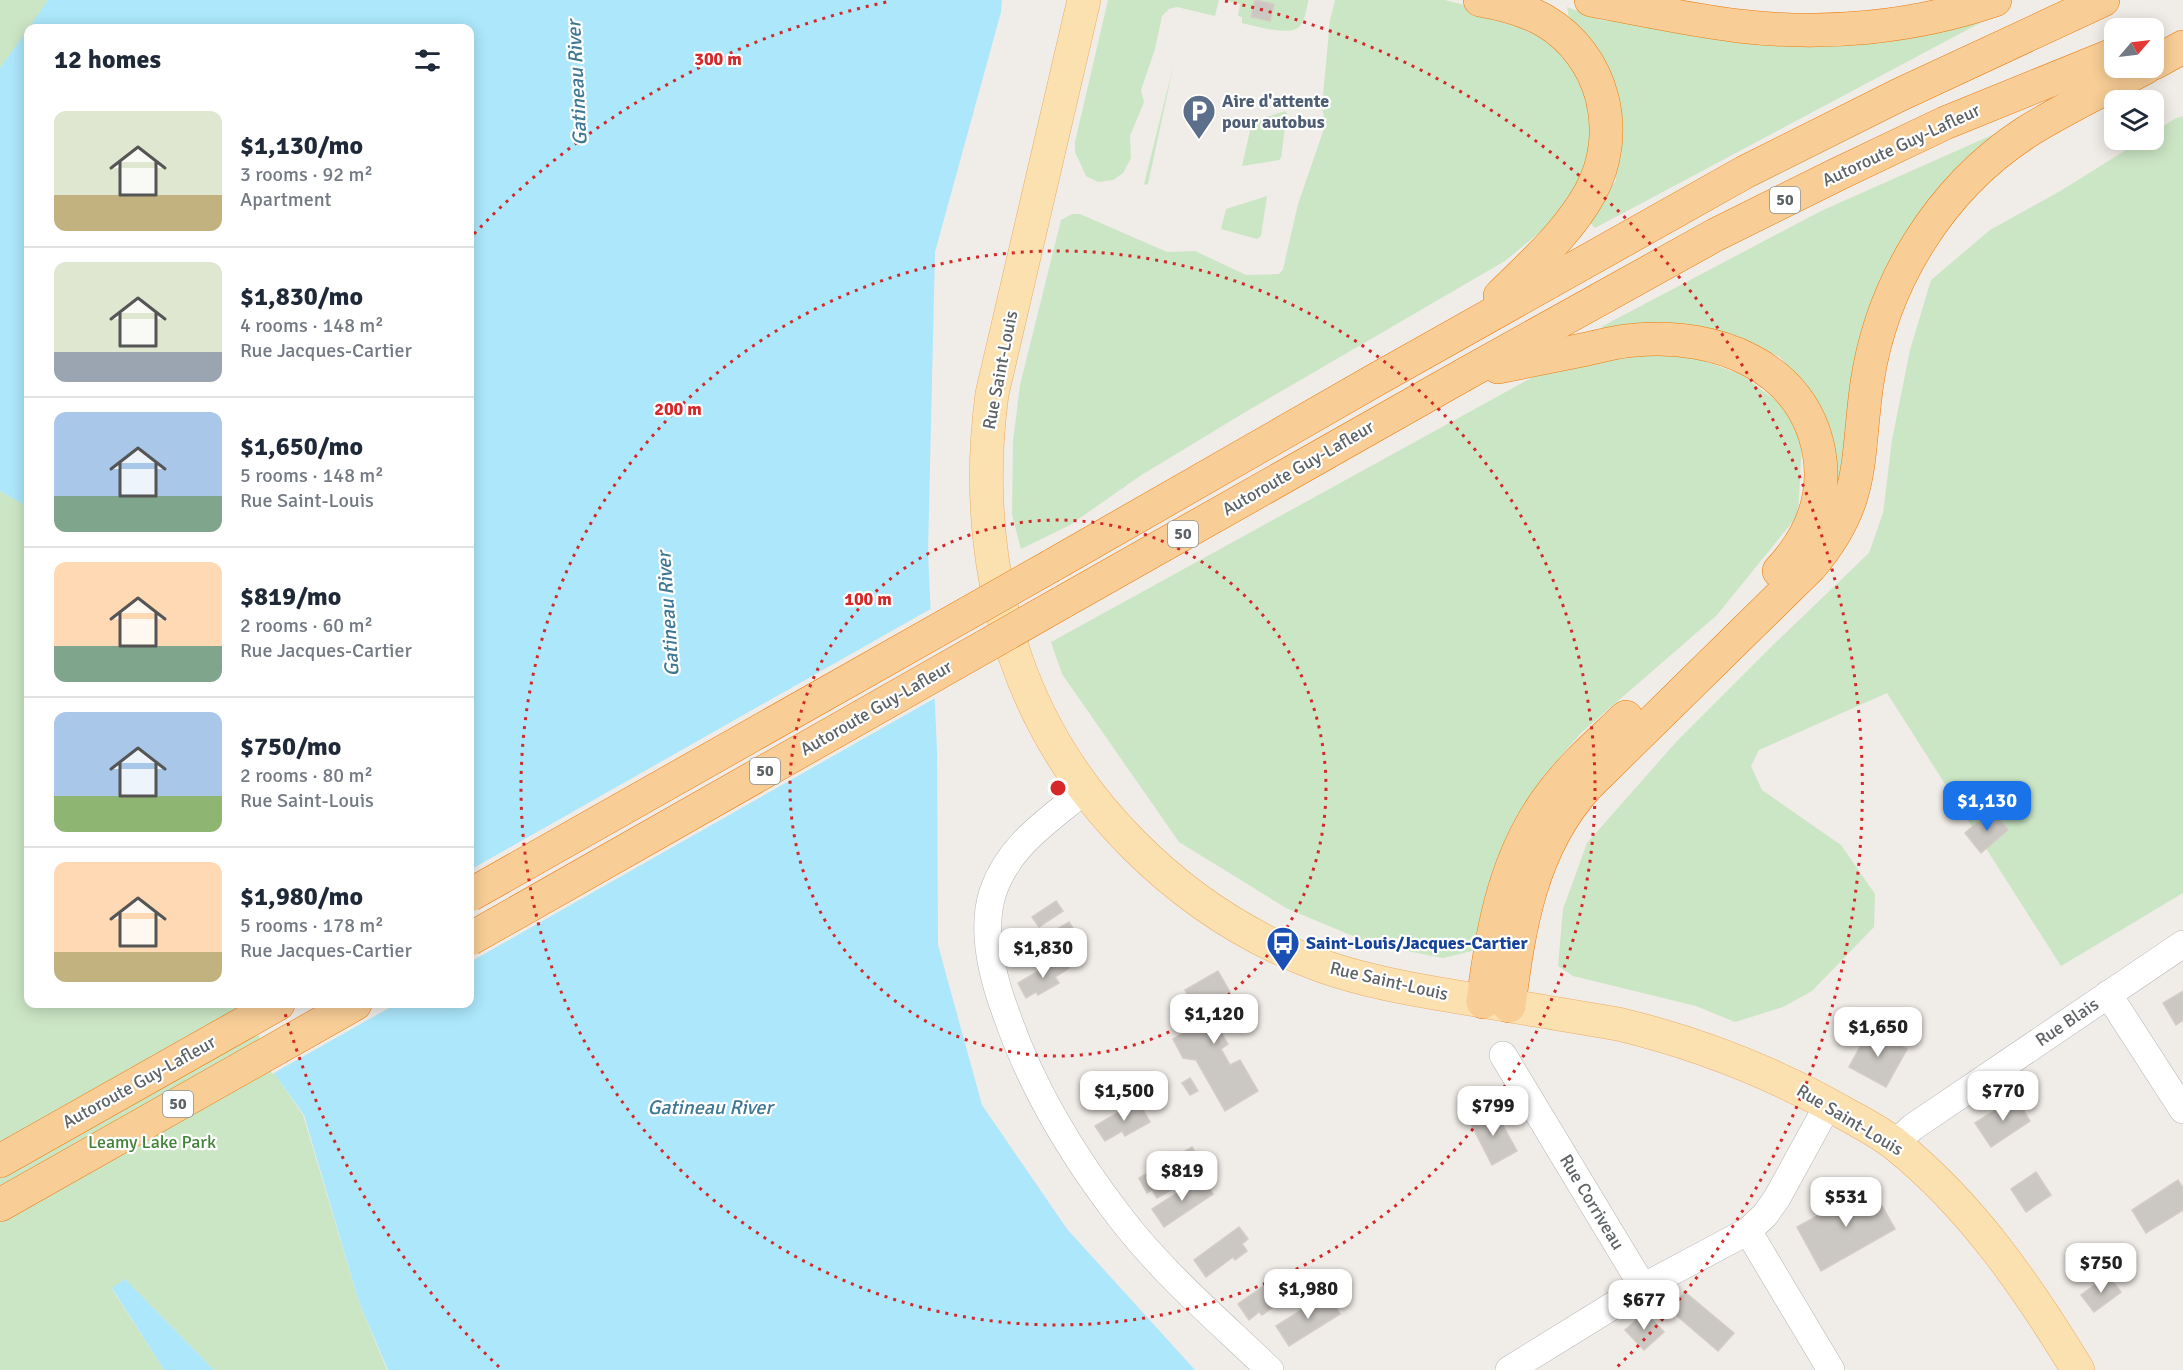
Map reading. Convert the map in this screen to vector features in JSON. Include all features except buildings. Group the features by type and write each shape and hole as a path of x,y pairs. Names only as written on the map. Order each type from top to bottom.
{"highway":[{"path":"1468,327 1553,243 1575,215 1596,181 1604,157 1607,132 1605,108 1598,84 1586,61 1567,38 1546,22 1527,12 1507,5 1480,0"},
{"path":"1591,0 1728,25 1782,29 1829,29 1926,19 1995,0"},
{"name":"Autoroute Guy-Lafleur","path":"474,893 1700,197 1791,148 1899,95 2103,0"},
{"path":"2164,36 2183,29"},
{"path":"2164,57 2183,47"},
{"name":"Autoroute Guy-Lafleur","path":"474,937 1467,373 1715,236 1945,123 2104,58"},
{"path":"1496,1004 1519,935 1529,891 1541,858 1562,818 1587,786 1811,566 1832,540 1841,524 1852,498 1857,478 1868,374 1878,333 1900,275 1924,233 1964,185 2010,144 2044,122 2126,78"},
{"path":"1467,373 1636,340 1682,340 1718,348 1759,364 1778,378 1795,397 1816,439 1822,479 1816,512 1805,538 1795,553 1771,579 1585,756 1544,804 1520,846 1504,890 1492,940 1496,1004"},
{"name":"Autoroute Guy-Lafleur","path":"0,1161 271,1008"},
{"name":"Autoroute Guy-Lafleur","path":"0,1205 348,1008"}],"main road":[{"name":"Rue Saint-Louis","path":"1084,0 992,394 986,447 986,497 996,583 1016,658 1045,724 1086,789 1116,826 1159,869 1207,906 1260,938 1306,960 1390,986 1618,1024 1684,1041 1768,1073 1828,1105 1894,1144 1945,1191 1992,1244 2042,1313 2078,1370"}],"street":[{"path":"1086,789 1020,845 1007,862 998,881 990,901 989,915 990,952 996,987 1015,1040 1043,1102 1081,1165 1123,1221 1169,1272 1270,1370"},
{"name":"Rue Blais","path":"1894,1144 1913,1127 2183,944"},
{"path":"2108,994 2183,1110"},
{"name":"Rue Corriveau","path":"1503,1055 1643,1287"},
{"path":"1509,1370 1643,1287 1748,1231 1765,1215 1777,1198 1828,1105"},
{"path":"1748,1231 1831,1370"}],"green space":[{"path":"0,0 48,0 33,24 24,24 24,36 0,68"},
{"path":"1108,0 1219,0 1215,16 1177,7 1169,9 1162,16 1155,49 1141,90 1144,102 1130,136 1131,158 1123,173 1113,180 1098,182 1086,176 1075,152 1075,142"},
{"path":"1223,0 1308,0 1308,3 1300,26 1289,31 1281,31 1242,23 1242,17 1238,16 1240,4"},
{"path":"1335,0 1445,0 1519,19 1565,44 1590,80 1591,158 1564,212 1505,261 1247,411 1140,476 1070,525 1021,549 1012,515 1013,442 1020,385 1061,220 1072,214 1080,214 1167,252 1195,251 1246,275 1279,274 1283,269 1298,204 1325,126 1322,106 1330,20"},
{"path":"1567,7 1601,20 1783,45 1995,15 1595,228 1589,222 1616,180 1620,127 1612,75 1589,39 1570,24"},
{"path":"1174,63 1148,184 1146,185 1144,184"},
{"path":"1285,111 1287,113 1281,158 1242,166 1252,122"},
{"path":"2183,116 2183,893 2061,966 1887,693 1759,750 1751,766 1762,790 1841,845 1875,894 1874,927 1812,991 1783,1007 1735,1022 1696,1006 1573,976 1558,966 1563,909 1587,843 1677,741 1869,553 1883,513 1892,440 1910,350 1931,280 1990,230 2062,190 2126,150 2164,150 2164,126"},
{"path":"2019,123 1878,293 1842,514 1815,398 1780,357 1755,346 1659,322 1617,334 1601,327 1821,211"},
{"path":"1267,196 1261,236 1257,239 1221,229 1226,209"},
{"path":"1686,354 1742,375 1787,409 1802,443 1798,515 1717,615 1581,733 1544,775 1506,840 1476,950 1443,958 1372,944 1286,908 1179,842 1062,674 1051,642 1533,377 1616,356"},
{"name":"Leamy Lake Park","path":"0,491 24,505 24,1008 252,1008 276,1076 303,1115 359,1302 387,1370 214,1370 125,1279 112,1289 164,1370 0,1370"}],"water":[{"name":"Gatineau River","path":"48,0 1002,0 1001,12 935,252 928,552 937,751 938,945 982,1105 1067,1229 1195,1370 388,1370 359,1302 304,1115 276,1076 252,1008 474,1008 474,24 32,24"},
{"path":"24,35 24,505 0,491 0,68"},
{"path":"125,1279 214,1370 164,1370 112,1288"}],"pier":[{"path":"934,607 937,697 474,960 474,868"},
{"path":"249,1008 389,1008 272,1074"}],"place":[{"name":"Aire d'attente pour autobus","path":"1199,140"},
{"name":"Saint-Louis/Jacques-Cartier","path":"1283,972"}]}
